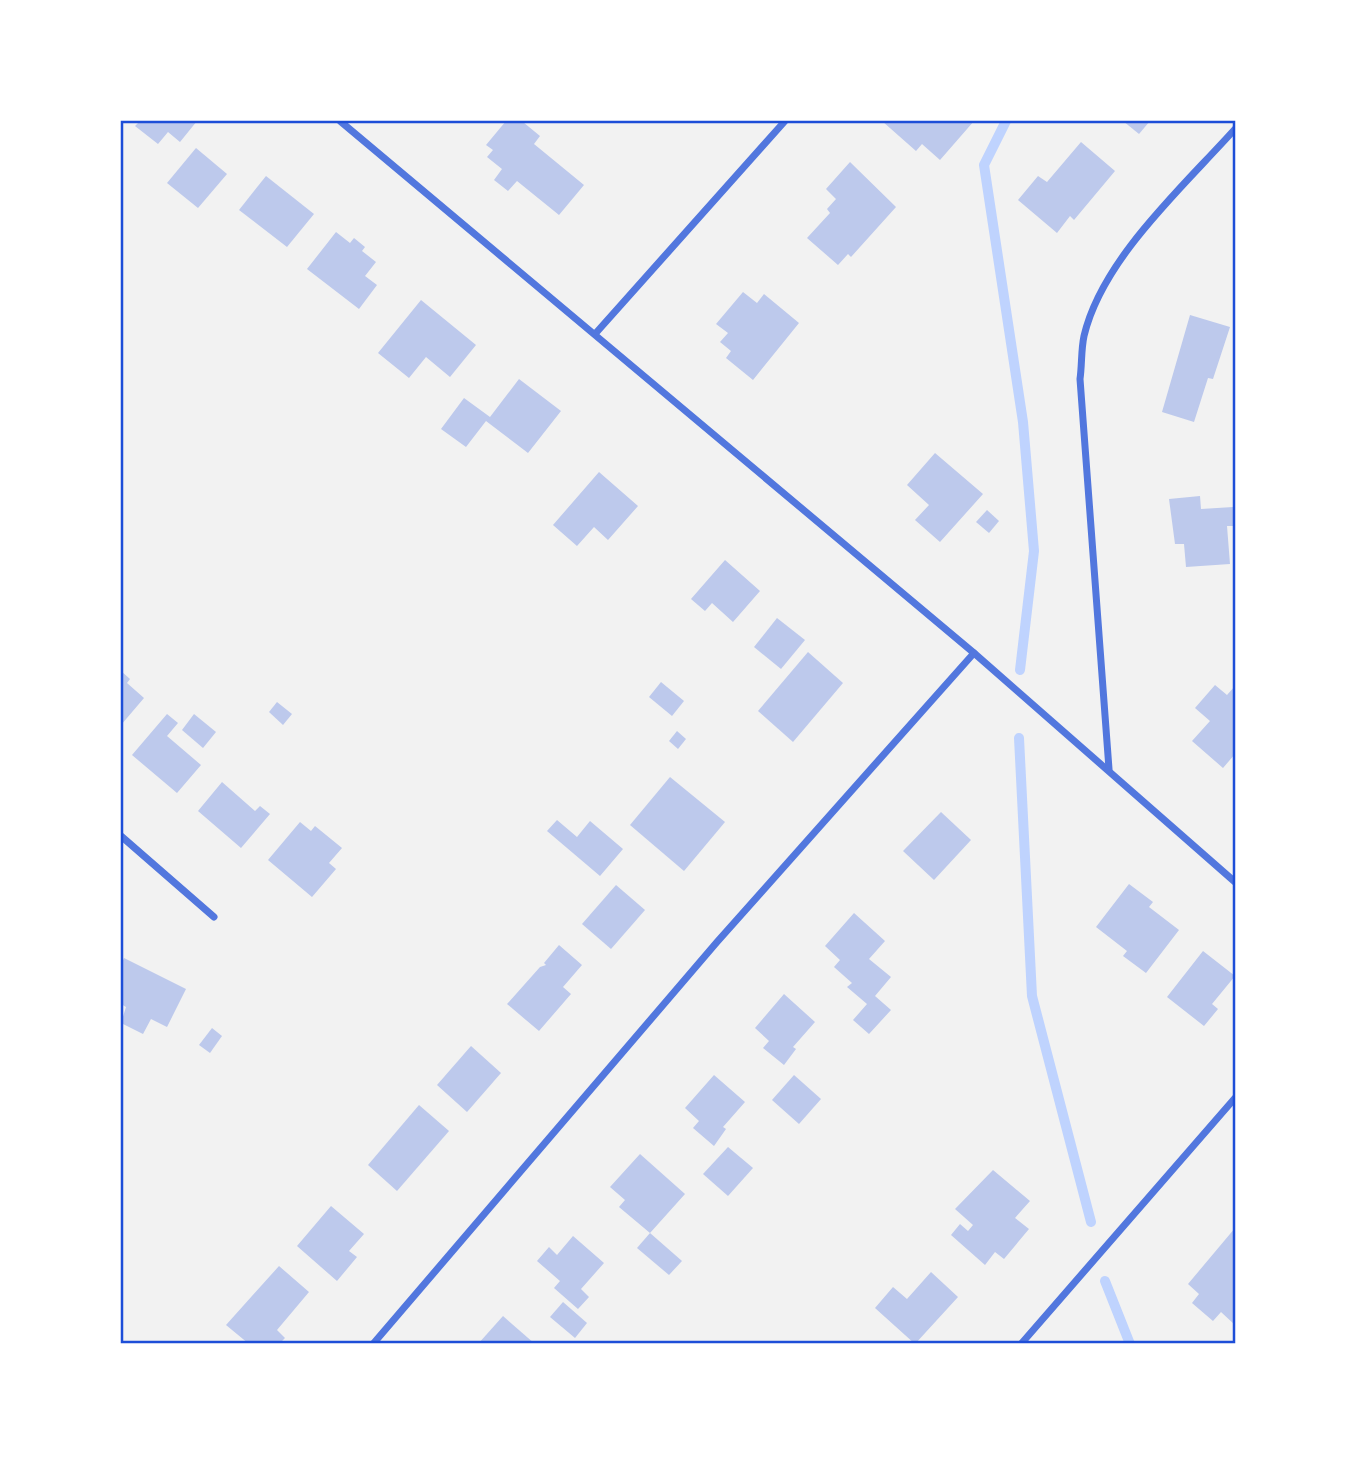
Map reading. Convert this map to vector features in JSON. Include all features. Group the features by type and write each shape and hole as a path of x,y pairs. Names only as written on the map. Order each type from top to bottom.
{"street":[{"path":"340,121 974,653 1235,882"},
{"path":"595,334 786,121"},
{"path":"1109,769 1080,379 1084,337 1097,298 1112,270 1235,129"},
{"path":"373,1344 717,942 974,653"},
{"path":"121,836 214,917"},
{"path":"1228,875 1235,866"},
{"path":"1021,1344 1235,1098"}],"building":[{"path":"140,121 197,121 180,142 168,132 158,144 135,126"},
{"path":"506,121 523,122 540,136 534,144 584,185 559,215 517,181 508,191 494,180 502,169 487,157 493,150 486,145"},
{"path":"882,121 974,121 940,160 922,144 916,151"},
{"path":"1123,121 1150,121 1139,134"},
{"path":"1081,142 1115,171 1074,220 1070,216 1057,233 1018,200 1038,176 1047,182"},
{"path":"196,148 227,174 198,208 167,183"},
{"path":"850,162 896,207 851,257 848,254 838,265 807,238 830,213 827,209 836,199 826,189"},
{"path":"266,176 314,214 287,247 239,210"},
{"path":"336,232 350,243 354,238 365,247 362,251 376,262 365,276 377,285 359,309 307,269"},
{"path":"743,292 757,303 764,294 799,323 753,380 726,358 731,351 720,342 728,333 716,324"},
{"path":"421,300 476,345 450,377 426,357 409,378 378,353"},
{"path":"1190,315 1230,327 1213,379 1208,378 1194,422 1162,412"},
{"path":"519,379 561,411 528,453 486,421 466,447 441,429 464,398 490,417"},
{"path":"935,453 983,494 940,542 915,520 929,505 907,485"},
{"path":"599,472 638,506 608,540 594,527 577,546 553,525"},
{"path":"1200,496 1201,509 1233,507 1235,526 1227,526 1230,564 1186,567 1184,544 1175,544 1169,499"},
{"path":"987,510 999,521 989,533 976,522"},
{"path":"725,560 760,591 733,622 712,603 705,611 691,599"},
{"path":"777,618 805,640 781,669 754,647"},
{"path":"808,652 843,683 793,742 758,711"},
{"path":"121,671 130,679 127,683 144,698 121,725"},
{"path":"661,682 684,701 672,716 649,697"},
{"path":"1215,685 1227,695 1235,686 1235,754 1223,768 1192,741 1210,721 1195,708"},
{"path":"277,702 292,714 283,725 269,712"},
{"path":"167,714 178,723 167,736 201,765 177,793 132,755"},
{"path":"194,714 216,732 203,748 182,730"},
{"path":"677,731 686,739 678,749 669,741"},
{"path":"670,777 725,822 684,871 630,825"},
{"path":"222,782 255,811 260,806 270,814 241,848 198,811"},
{"path":"941,812 971,840 934,880 903,851"},
{"path":"557,820 577,837 590,821 623,849 600,876 547,831"},
{"path":"300,822 311,831 315,826 342,848 329,863 336,869 312,897 268,860"},
{"path":"1129,884 1153,902 1149,907 1179,930 1146,973 1123,956 1127,951 1096,927"},
{"path":"616,885 645,910 611,949 582,924"},
{"path":"854,913 885,941 869,959 891,977 875,996 891,1010 869,1034 853,1020 867,1004 847,987 852,983 834,967 840,960 825,946"},
{"path":"559,945 582,965 563,987 571,994 539,1031 507,1004 540,967 546,965 544,963"},
{"path":"1203,951 1235,976 1212,1004 1218,1009 1204,1026 1167,997"},
{"path":"124,958 186,989 167,1027 151,1019 143,1034 121,1023 126,1007 121,1004 121,965"},
{"path":"784,994 815,1022 793,1047 796,1049 784,1065 763,1048 769,1041 755,1028"},
{"path":"212,1028 222,1036 210,1053 199,1045"},
{"path":"471,1046 501,1073 467,1112 437,1085"},
{"path":"714,1075 745,1102 723,1127 726,1129 714,1146 693,1128 699,1121 685,1108"},
{"path":"794,1075 821,1099 799,1124 772,1100"},
{"path":"419,1105 449,1131 397,1191 368,1165"},
{"path":"728,1147 753,1168 728,1196 703,1174"},
{"path":"640,1154 685,1194 650,1233 619,1207 625,1200 610,1187"},
{"path":"993,1170 1030,1201 1015,1218 1029,1229 1004,1259 995,1252 985,1265 951,1235 960,1224 968,1231 973,1225 955,1209"},
{"path":"331,1206 364,1234 349,1251 357,1257 337,1281 297,1246"},
{"path":"1235,1228 1235,1325 1221,1312 1213,1321 1192,1303 1199,1294 1188,1284"},
{"path":"650,1233 682,1261 669,1275 637,1248"},
{"path":"573,1236 604,1263 581,1289 589,1297 578,1309 554,1288 560,1281 537,1261 549,1247 557,1255"},
{"path":"279,1266 309,1292 277,1330 285,1338 279,1344 249,1344 226,1325"},
{"path":"931,1272 958,1297 915,1344 875,1308 893,1287 907,1299"},
{"path":"563,1302 587,1323 575,1338 550,1317"},
{"path":"503,1316 535,1344 478,1344"}],"waterway":[{"path":"1006,121 984,165 1023,422 1034,551 1020,670"},
{"path":"1019,738 1032,996 1091,1222"},
{"path":"1105,1281 1130,1344"}]}
